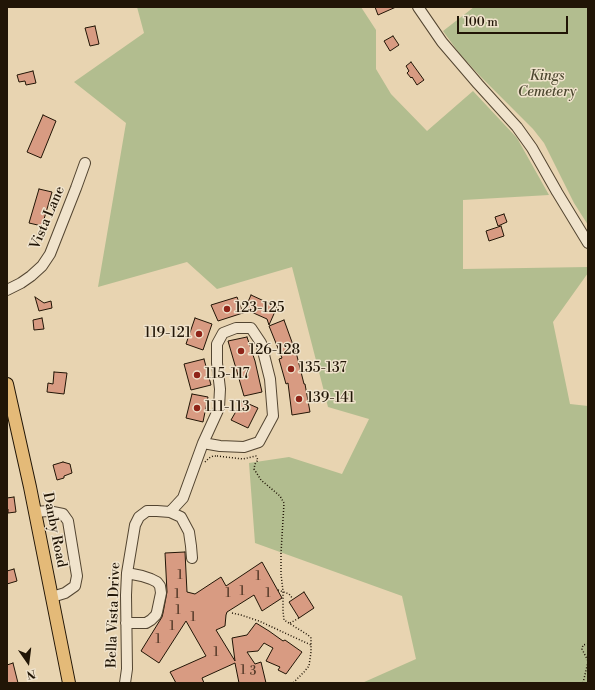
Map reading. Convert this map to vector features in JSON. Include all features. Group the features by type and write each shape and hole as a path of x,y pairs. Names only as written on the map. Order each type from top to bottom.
{"main road":[{"name":"Danby Road","path":"7,384 35,512 69,683"}],"street":[{"path":"418,7 442,42 517,127 532,148 588,243"},
{"name":"Vista Lane","path":"7,290 31,276 42,266 50,254 85,163"},
{"path":"192,558 189,532 181,517 170,512 183,498 203,444 219,408 220,389 217,363 217,344 223,333 236,328 251,328 261,343 270,379 273,416 259,442 244,447 218,451 203,444"},
{"path":"35,512 48,511 63,514 68,521 77,576 75,586 65,593 52,597"},
{"name":"Bella Vista Drive","path":"125,683 127,670 126,595 135,525 139,517 147,512 170,512"},
{"path":"126,624 146,623 151,620 156,615 161,593 160,586 157,582 142,576 128,573"}],"path":[{"path":"202,467 209,458 218,451 242,459 256,456 258,460 254,469 261,480 280,496 284,503 281,553 284,620 311,638 308,666 293,683"},
{"path":"278,590 289,594 293,599"},
{"path":"232,613 259,621 311,645"},
{"path":"290,623 299,618"},
{"path":"583,683 588,661 582,649 583,645 588,644"}],"green space":[{"path":"137,7 361,7 376,30 376,69 391,94 427,131 473,91 517,138 549,195 463,200 463,269 588,267 588,273 553,322 570,404 588,406 588,683 362,683 416,659 402,596 255,543 249,463 289,457 342,474 369,419 328,407 292,267 217,289 187,262 98,287 126,123 74,82 144,33"},
{"name":"Kings Cemetery","path":"474,7 588,7 588,225 574,203 544,143 533,129 459,53 443,31"}],"building":[{"path":"375,7 396,7 378,15"},
{"path":"95,26 99,44 90,46 85,28"},
{"path":"393,36 399,45 390,51 384,41"},
{"path":"411,62 424,80 417,85 412,77 411,78 407,73 409,71 406,66"},
{"path":"33,71 36,83 26,85 25,81 19,82 17,75"},
{"path":"43,115 56,121 41,158 27,152"},
{"path":"39,189 52,192 42,226 29,223"},
{"path":"504,214 507,222 498,226 495,217"},
{"path":"501,226 504,236 489,241 486,231"},
{"path":"251,295 277,307 269,325 267,319 249,311 243,313"},
{"path":"35,297 44,303 51,301 52,308 39,311"},
{"name":"123-125","path":"237,297 243,313 218,321 211,305"},
{"path":"42,318 44,329 34,330 33,320"},
{"name":"119-121","path":"195,318 212,324 203,350 186,344"},
{"path":"284,320 305,384 310,412 292,415 288,383 286,384 279,359 282,358 269,326"},
{"path":"247,337 255,361 262,392 244,396 228,341"},
{"name":"115-117","path":"204,359 211,385 191,390 184,364"},
{"path":"54,372 67,373 64,394 47,392 48,383 53,384"},
{"name":"111-113","path":"192,394 208,397 203,422 186,418"},
{"path":"242,401 258,408 248,428 231,420"},
{"path":"63,462 70,464 72,473 57,480 53,465"},
{"path":"14,497 16,512 8,513 7,498"},
{"path":"185,552 187,592 195,594 221,577 226,586 262,562 282,598 262,611 254,595 227,612 225,626 216,630 235,661 232,638 247,635 256,623 283,641 285,640 302,652 286,674 278,670 280,667 266,661 273,648 264,643 258,651 247,652 255,664 261,662 266,683 239,683 235,663 202,678 204,683 176,683 170,672 206,656 186,621 159,663 141,651 163,613 167,592 165,553"},
{"path":"14,569 17,581 7,584 7,571"},
{"path":"304,592 314,608 299,618 289,602"},
{"path":"13,663 18,683 7,683 7,665"}],"place":[{"name":"123-125","path":"227,309"},
{"name":"119-121","path":"199,334"},
{"name":"126-128","path":"241,351"},
{"name":"135-137","path":"291,369"},
{"name":"115-117","path":"197,375"},
{"name":"139-141","path":"299,399"},
{"name":"111-113","path":"197,408"}]}
